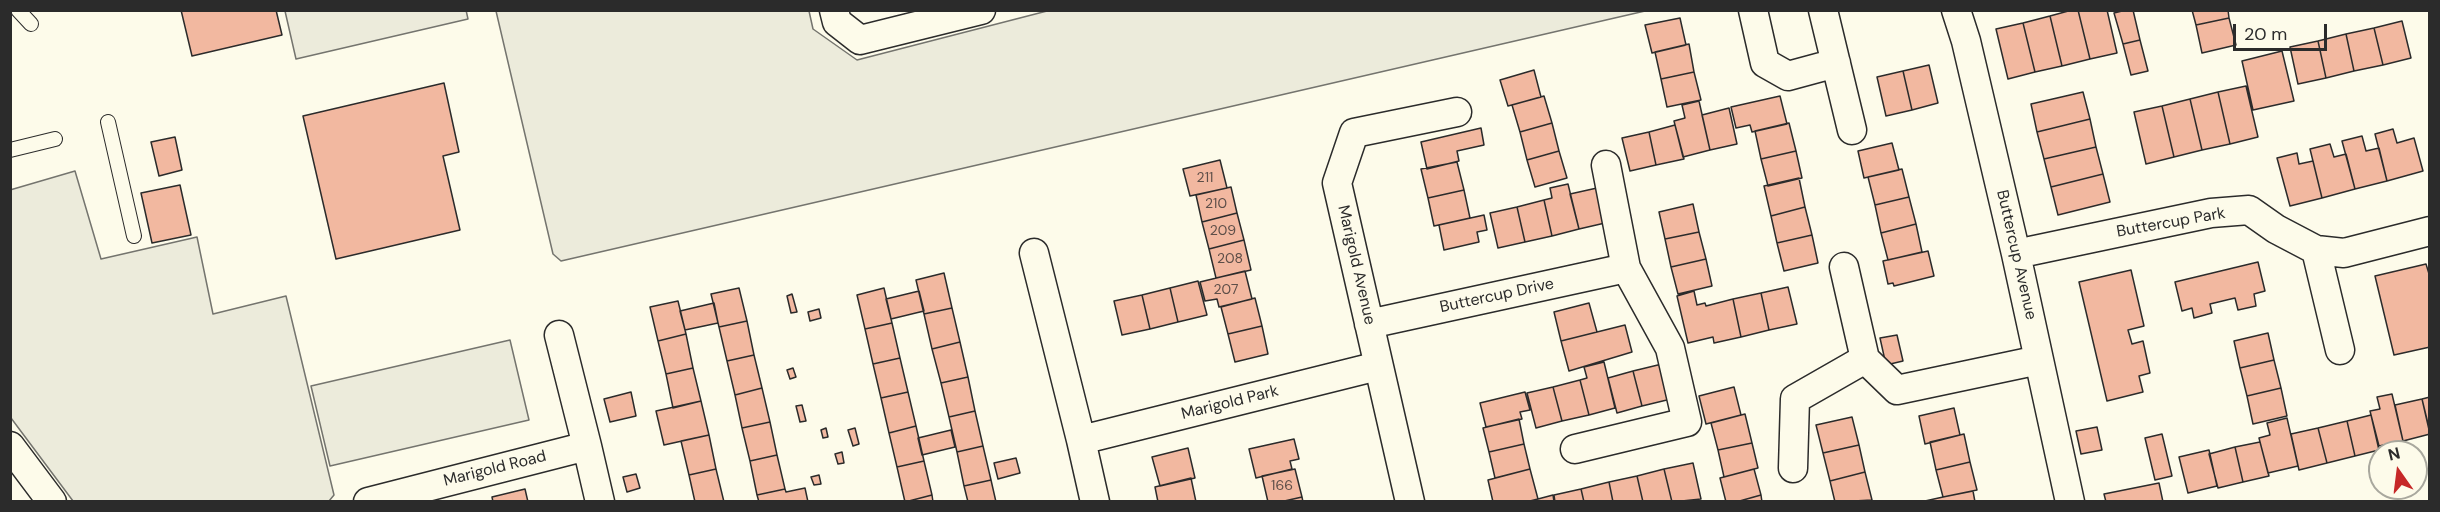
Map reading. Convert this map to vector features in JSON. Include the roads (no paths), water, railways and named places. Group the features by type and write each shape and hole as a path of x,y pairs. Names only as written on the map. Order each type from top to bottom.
{"street":[{"path":"834,10 837,22 860,40 981,10"},
{"path":"1753,10 1765,63 1788,76 1836,63"},
{"path":"1823,10 1852,130"},
{"name":"Buttercup Avenue","path":"1956,10 1966,41 2016,254 2070,501"},
{"name":"Marigold Avenue","path":"1410,501 1337,183 1354,133 1457,112"},
{"path":"1575,449 1687,423 1670,348 1626,268 1606,165"},
{"name":"Buttercup Park","path":"2016,254 2211,213 2249,210 2276,229 2316,250 2344,253 2430,231"},
{"path":"2316,250 2340,350"},
{"path":"1034,254 1095,501"},
{"path":"1844,267 1865,359 1897,390 2039,360"},
{"name":"Buttercup Drive","path":"1369,324 1626,268"},
{"path":"560,335 600,501"},
{"path":"1793,468 1795,399 1865,359"},
{"name":"Marigold Park","path":"1081,440 1378,366"},
{"path":"10,446 52,501"},
{"name":"Marigold Road","path":"368,501 587,446"}],"lane":[{"path":"18,10 31,24"},
{"path":"108,123 134,236"},
{"path":"10,150 55,139"}]}
